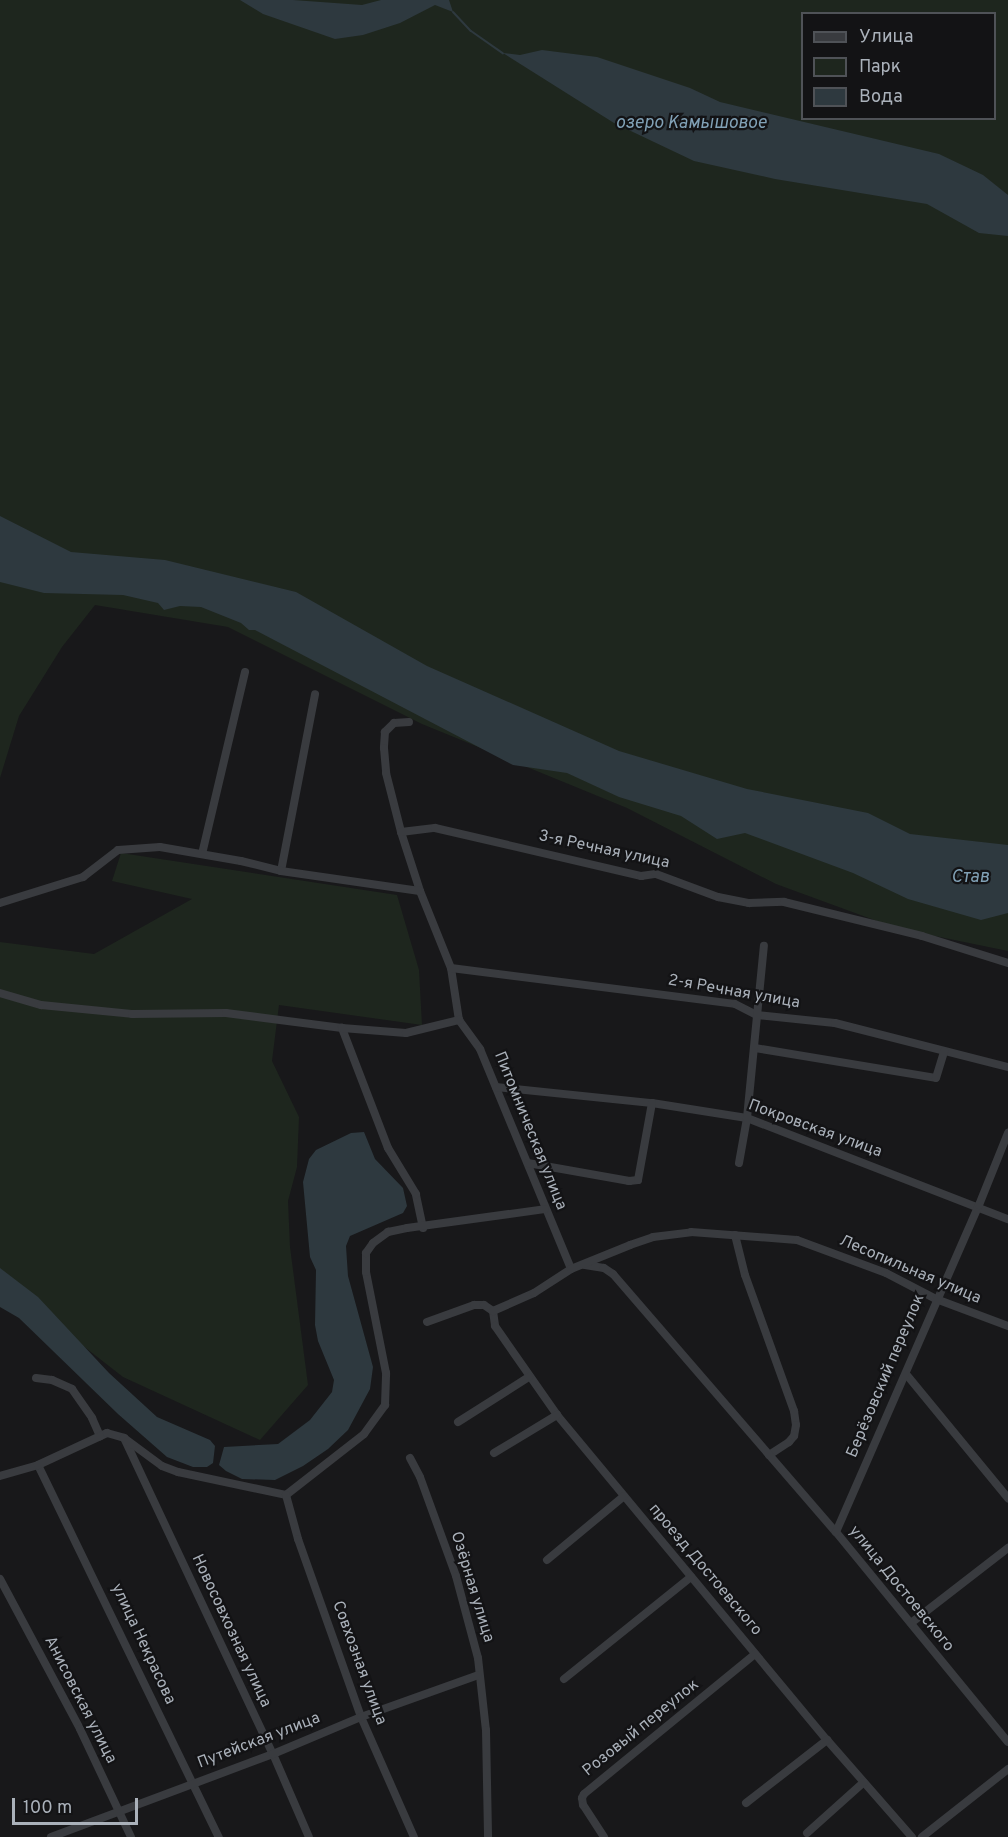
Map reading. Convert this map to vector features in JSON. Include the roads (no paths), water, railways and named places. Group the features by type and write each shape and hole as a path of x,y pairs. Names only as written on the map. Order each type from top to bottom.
{"street":[{"path":"202,854 245,672"},
{"path":"281,871 315,694"},
{"name":"Питомническая улица","path":"409,722 394,723 385,732 386,773 401,832 420,891 451,968 459,1020 480,1049 571,1269"},
{"name":"3-я Речная улица","path":"401,832 435,828 641,876 656,874 718,897 749,903 784,902 922,936 1008,963"},
{"path":"0,903 83,877 118,850 160,847 281,871 420,891"},
{"path":"739,1163 747,1118 764,946"},
{"name":"2-я Речная улица","path":"451,968 735,1004 757,1015 836,1023 1008,1067"},
{"path":"0,993 52,1006 132,1014 226,1013 342,1028 406,1033 459,1020"},
{"path":"342,1028 388,1148 416,1194 423,1228"},
{"path":"755,1048 936,1078 944,1051"},
{"name":"Покровская улица","path":"496,1087 652,1103 747,1118 979,1205 1008,1219"},
{"path":"528,1163 629,1181 638,1180 652,1103"},
{"name":"Берёзовский переулок","path":"836,1532 979,1205 1008,1133"},
{"path":"0,1476 38,1465 107,1433 124,1438 162,1466 178,1472 286,1495 364,1434 385,1405 386,1373 369,1290 366,1253 373,1243 388,1232 545,1209"},
{"name":"Лесопильная улица","path":"427,1322 474,1305 484,1305 493,1311 534,1293 571,1269 653,1237 691,1232 797,1240 886,1273 936,1299 1008,1326"},
{"path":"735,1235 745,1275 794,1411 796,1425 794,1436 770,1455"},
{"name":"улица Достоевского","path":"585,1265 604,1268 613,1274 836,1532 1008,1742"},
{"name":"проезд Достоевского","path":"493,1311 495,1326 557,1415 827,1740 912,1837"},
{"path":"906,1374 1008,1498"},
{"path":"458,1422 529,1377"},
{"path":"36,1378 52,1380 72,1389 93,1419 100,1436"},
{"path":"494,1453 557,1415"},
{"name":"Новосовхозная улица","path":"124,1438 273,1754 309,1837"},
{"name":"Озёрная улица","path":"410,1458 420,1478 456,1576 478,1658 478,1675 486,1730 488,1837"},
{"name":"улица Некрасова","path":"38,1465 119,1626 191,1783 219,1837"},
{"name":"Совхозная улица","path":"286,1495 298,1539 361,1717 414,1837"},
{"path":"548,1560 624,1496"},
{"path":"911,1623 1008,1548"},
{"path":"564,1679 691,1577"},
{"name":"Анисовская улица","path":"0,1579 80,1729 130,1837"},
{"name":"Розовый переулок","path":"604,1837 583,1805 584,1794 755,1654"},
{"name":"Путейская улица","path":"51,1837 273,1754 361,1717 478,1675"},
{"path":"746,1803 827,1740"},
{"path":"922,1837 1008,1769"},
{"path":"807,1833 864,1782"}],"water":[{"path":"240,0 293,0 362,5 381,0 449,0 453,12 435,5 400,23 363,35 335,39 263,14"},
{"name":"озеро Камышовое","path":"542,50 597,57 690,88 720,102 939,154 983,175 1008,195 1008,236 979,233 927,204 775,179 694,161 614,123 503,53 520,55"},
{"name":"Став","path":"0,516 71,552 165,560 296,592 427,666 619,751 747,789 868,813 910,834 1008,845 1008,913 981,920 908,899 853,873 745,833 717,839 681,816 619,797 567,773 513,765 255,630 249,630 241,623 201,607 180,606 164,610 158,603 123,595 44,593 0,582"},
{"path":"364,1132 375,1159 403,1188 407,1206 403,1213 350,1236 346,1246 348,1276 373,1367 370,1389 348,1430 328,1449 303,1466 275,1480 242,1479 219,1465 224,1447 278,1444 310,1420 332,1392 334,1380 318,1341 315,1325 316,1270 310,1257 303,1182 309,1159 316,1150 351,1133"},
{"path":"0,1268 38,1297 109,1373 157,1417 210,1440 215,1446 213,1463 207,1467 193,1467 167,1457 118,1414 19,1318 0,1307"}],"waterway":[{"path":"453,12 471,31 503,53"}]}
